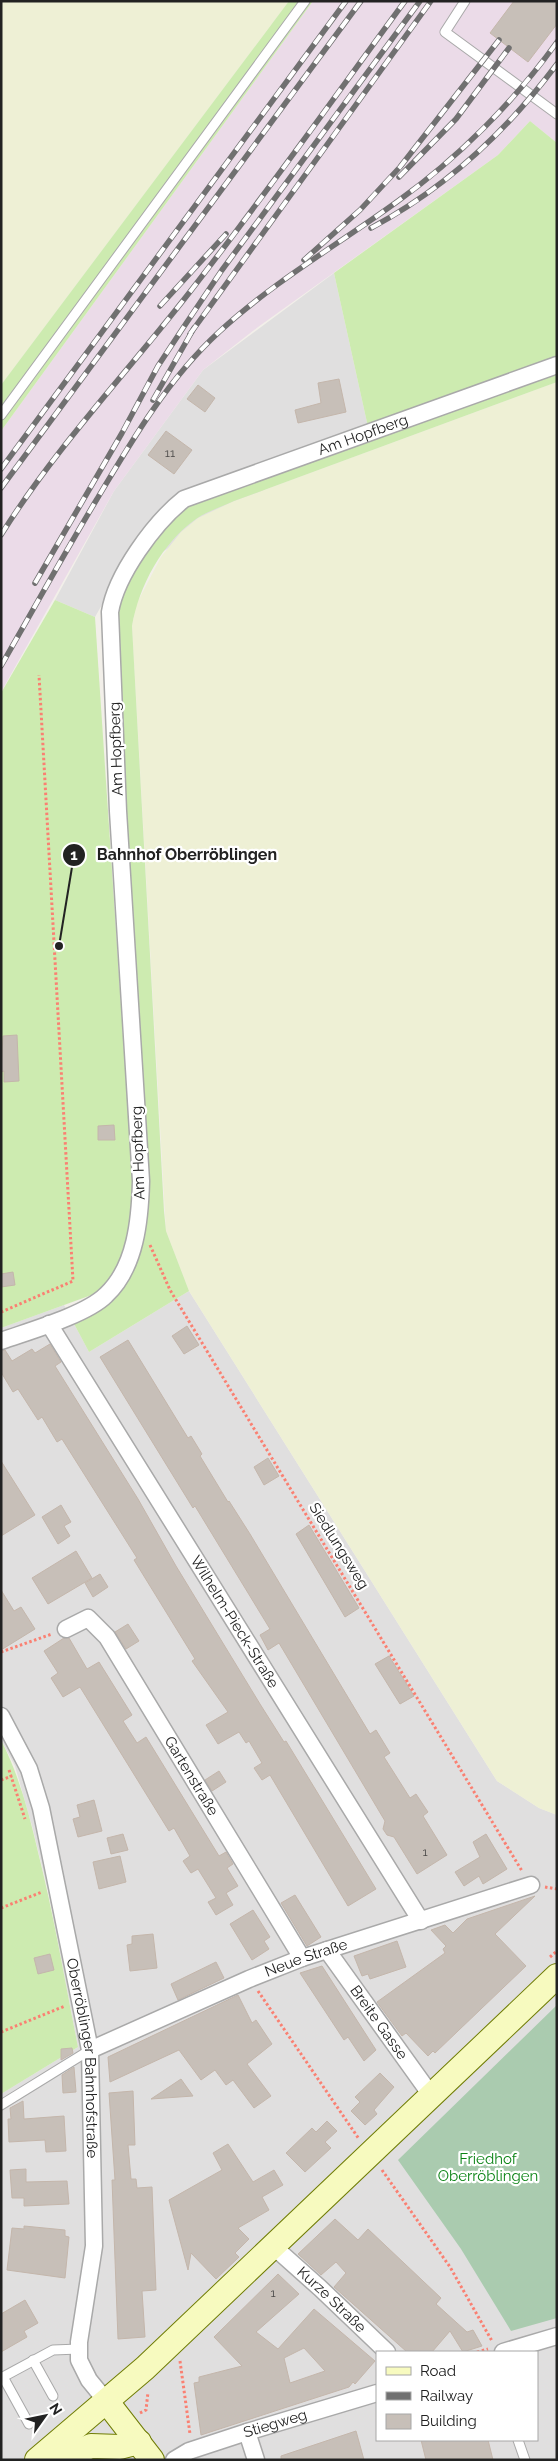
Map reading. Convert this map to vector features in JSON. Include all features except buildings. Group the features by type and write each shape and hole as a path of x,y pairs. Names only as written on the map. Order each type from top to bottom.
{"main road":[{"path":"49,2459 557,1976"},
{"path":"107,2402 145,2451"},
{"path":"49,2459 91,2446 120,2447 145,2451"}],"street":[{"name":"Am Hopfberg","path":"1,1341 49,1324 92,1305 105,1297 116,1284 131,1254 140,1214 141,1180 119,820 110,612 120,578 172,509 184,499 557,365"},
{"name":"Wilhelm-Pieck-Straße","path":"49,1324 421,1921"},
{"name":"Gartenstraße","path":"66,1629 88,1618 107,1637 302,1958"},
{"name":"Oberröblinger Bahnhofstraße","path":"1,1716 29,1769 41,1808 90,2050 94,2246 79,2349 81,2367 107,2402"},
{"name":"Neue Straße","path":"90,2050 249,1979 302,1958 531,1885"},
{"name":"Breite Gasse","path":"327,1950 431,2095"},
{"name":"Kurze Straße","path":"274,2247 386,2351"},
{"path":"499,2349 557,2336"},
{"name":"Stiegweg","path":"174,2460 195,2450 247,2432 376,2393"},
{"path":"247,2432 256,2460"}],"lane":[{"path":"1,415 305,1"},
{"path":"465,1 445,32 557,114"},
{"path":"1,2105 90,2050"},
{"path":"29,2424 2,2378 52,2350 79,2349"},
{"path":"33,2360 53,2396"},
{"path":"518,2441 525,2460"}],"path":[{"path":"1,1312 73,1281 39,675"},
{"name":"Siedlungsweg","path":"149,1243 170,1290 531,1885"},
{"path":"1,1652 66,1629"},
{"path":"1,1908 57,1887"},
{"path":"249,1979 354,2131"},
{"path":"1,2032 80,2000"},
{"path":"382,2171 450,2267 499,2349"},
{"path":"176,2339 190,2440 195,2450"}],"shaded area":[{"path":"313,1 557,1 557,143 530,121 498,155 258,327 203,370 114,491 1,692 1,431"},
{"path":"334,273 368,427 116,580 95,617 55,600 114,491 203,370"},
{"path":"189,1291 497,1781 539,1808 557,1815 557,2460 1,2460 1,2094 78,2047 48,1891 32,1826 15,1766 1,1740 1,1328 64,1305 89,1352"}],"green space":[{"path":"1,1 289,1 1,385"},
{"path":"289,1 313,1 1,431 1,385"},
{"path":"530,121 557,143 557,358 368,427 334,273 498,155"},
{"path":"557,369 557,382 234,501 205,514 196,519 173,540 154,566 146,581 135,611 132,626 164,1211 166,1231 189,1291 89,1352 72,1320 105,1307 112,1302 123,1287 139,1243 115,618 124,583 174,514 185,505"},
{"path":"557,382 557,1815 539,1808 497,1781 189,1291 166,1231 132,626 136,605 161,557 181,532 198,518 234,501"},
{"path":"55,600 95,617 134,1200 128,1239 117,1269 97,1293 1,1328 1,693"},
{"path":"1,1740 18,1781 31,1823 49,1900 78,2047 1,2094"},
{"name":"Friedhof Oberröblingen","path":"557,2005 557,2318 511,2331 461,2249 398,2160"}],"railway":[{"path":"1,469 346,1"},
{"path":"1,488 361,1"},
{"path":"1,535 68,441 217,257 405,1"},
{"path":"35,583 122,433 158,366 183,328 222,270 420,1"},
{"path":"190,334 431,1"},
{"path":"304,260 360,210 400,167 499,40"},
{"path":"1,666 124,455 152,411 183,370 219,332 261,296 398,201 463,148 504,107 557,42"},
{"path":"399,177 456,119 509,48"},
{"path":"371,228 425,195 473,156 496,135 538,89 557,64"},
{"path":"160,306 226,234"},
{"path":"153,400 194,328"}],"place":[{"name":"Bahnhof Oberröblingen","path":"59,946"}]}
